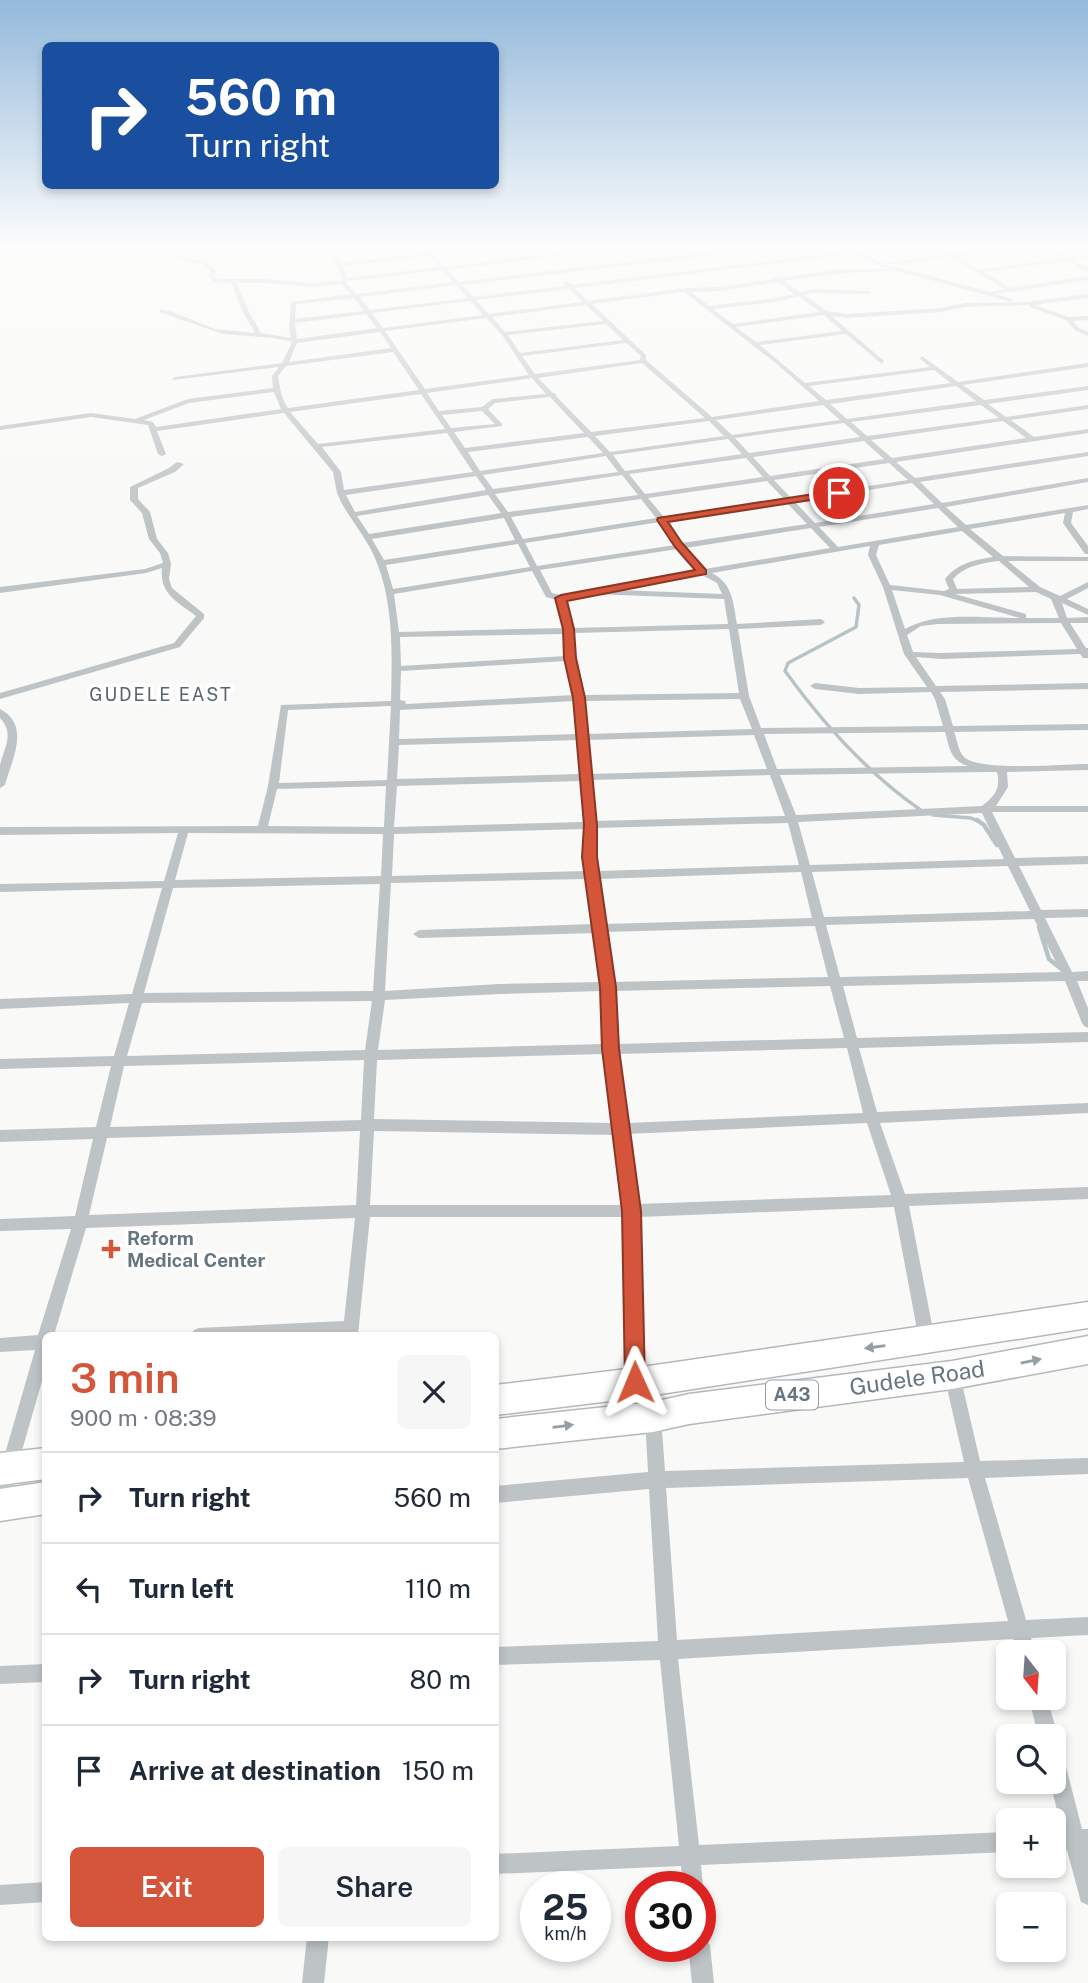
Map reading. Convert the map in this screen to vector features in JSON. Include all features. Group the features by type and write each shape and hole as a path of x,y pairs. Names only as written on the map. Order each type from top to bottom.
{"highway":[{"name":"Gudele Road","path":"499,1399 1088,1315"},
{"name":"Gudele Road","path":"499,1434 653,1417 701,1408 952,1376 1088,1350"},
{"path":"4,1468 42,1463"},
{"path":"1,1507 42,1499"}],"street":[{"path":"298,341 295,341 284,365 275,376 275,390 285,411 338,473 342,494 382,563 390,592 400,705 394,742 379,996 371,1056 363,1211 351,1332"},
{"path":"388,341 506,515 549,595 561,598 1088,508"},
{"path":"509,341 532,375 608,454 662,520 678,545 702,572 720,581 729,597 744,696 792,819 871,1116 900,1199 928,1340"},
{"path":"519,355 626,341 644,356 643,361"},
{"path":"750,341 847,421 940,507 1037,589 1088,612"},
{"path":"755,344 781,341"},
{"path":"856,341 882,362"},
{"path":"175,379 393,350"},
{"path":"922,358 1032,439"},
{"path":"155,429 643,361 729,436 836,551"},
{"path":"462,450 710,419 1088,365"},
{"path":"803,385 936,368"},
{"path":"342,494 729,436 1088,388"},
{"path":"134,422 188,401 275,390"},
{"path":"437,413 484,409 494,401 554,395"},
{"path":"355,514 490,492 1088,408"},
{"path":"314,446 500,425 484,409"},
{"path":"0,428 91,415 150,423 155,429 162,454"},
{"path":"369,537 1088,430"},
{"path":"1064,458 1063,446 1074,433"},
{"path":"382,563 1088,454"},
{"path":"0,696 177,645 201,617 168,589 164,553 153,539 146,512 134,500 134,487 180,464"},
{"path":"390,592 678,545 940,507 1088,480"},
{"path":"1070,510 1067,523 1088,552"},
{"path":"875,544 872,555 887,587 909,654 934,689 955,750 961,760 986,769"},
{"path":"954,592 948,579 952,571 962,565 1000,558 1088,559"},
{"path":"0,590 146,571 167,564"},
{"path":"1058,598 1088,585"},
{"path":"887,587 941,593 1041,620"},
{"path":"941,593 1037,589"},
{"path":"593,591 729,597"},
{"path":"561,598 569,629 570,658 579,698 590,825 590,857 601,926 608,987 610,1049 632,1211 635,1382"},
{"path":"909,654 1086,654 1064,620 1058,598"},
{"path":"904,633 919,624 938,621 1088,620"},
{"path":"393,635 569,629 734,628 821,622"},
{"path":"1076,637 1088,632"},
{"path":"395,669 570,658"},
{"path":"815,686 859,691 1088,686"},
{"path":"262,830 273,786 284,707 744,696"},
{"path":"0,712 11,724 14,735 0,785"},
{"path":"394,742 847,732 949,727 1088,727"},
{"path":"273,786 775,772 1088,767"},
{"path":"985,809 999,799 1003,790 1004,777 1001,769"},
{"path":"985,809 1069,977 1088,1023"},
{"path":"0,831 388,831 792,819 985,809 1088,809"},
{"path":"47,1332 80,1223 119,1061 139,999 184,829"},
{"path":"0,888 593,875 1088,860"},
{"path":"419,934 601,926 1088,913"},
{"path":"0,1004 379,996 499,989 836,980 1088,976"},
{"path":"0,1064 1088,1037"},
{"path":"0,1136 368,1125 620,1129 1088,1108"},
{"path":"0,1225 363,1211 632,1211 1088,1193"},
{"path":"0,1345 42,1339"},
{"path":"1,1507 4,1468 42,1348"},
{"path":"952,1376 974,1470 1023,1640"},
{"path":"653,1417 668,1650 692,1871"},
{"path":"499,1495 659,1480 1088,1465"},
{"path":"499,1656 668,1650 1088,1626"},
{"path":"0,1675 42,1673"},
{"path":"1066,1794 1081,1839 1088,1895"},
{"path":"499,1864 996,1843"},
{"path":"0,1895 42,1892"},
{"path":"313,1983 317,1941"},
{"path":"701,1962 703,1983"}],"waterway":[{"path":"854,598 859,605 856,627 788,663 785,671 847,747 883,781 922,811"},
{"path":"933,815 971,818 979,822"},
{"path":"979,822 997,845"},
{"path":"1039,927 1049,959 1064,971"}],"place":[{"name":"Reform Medical Center","path":"111,1249"}],"district":[{"name":"GUDELE EAST","path":"161,695"}],"route":[{"path":"635,1382 632,1211 610,1049 608,987 601,926 590,857 590,825 579,698 570,658 569,629 561,598 702,572 678,545 662,520 839,493"}]}
